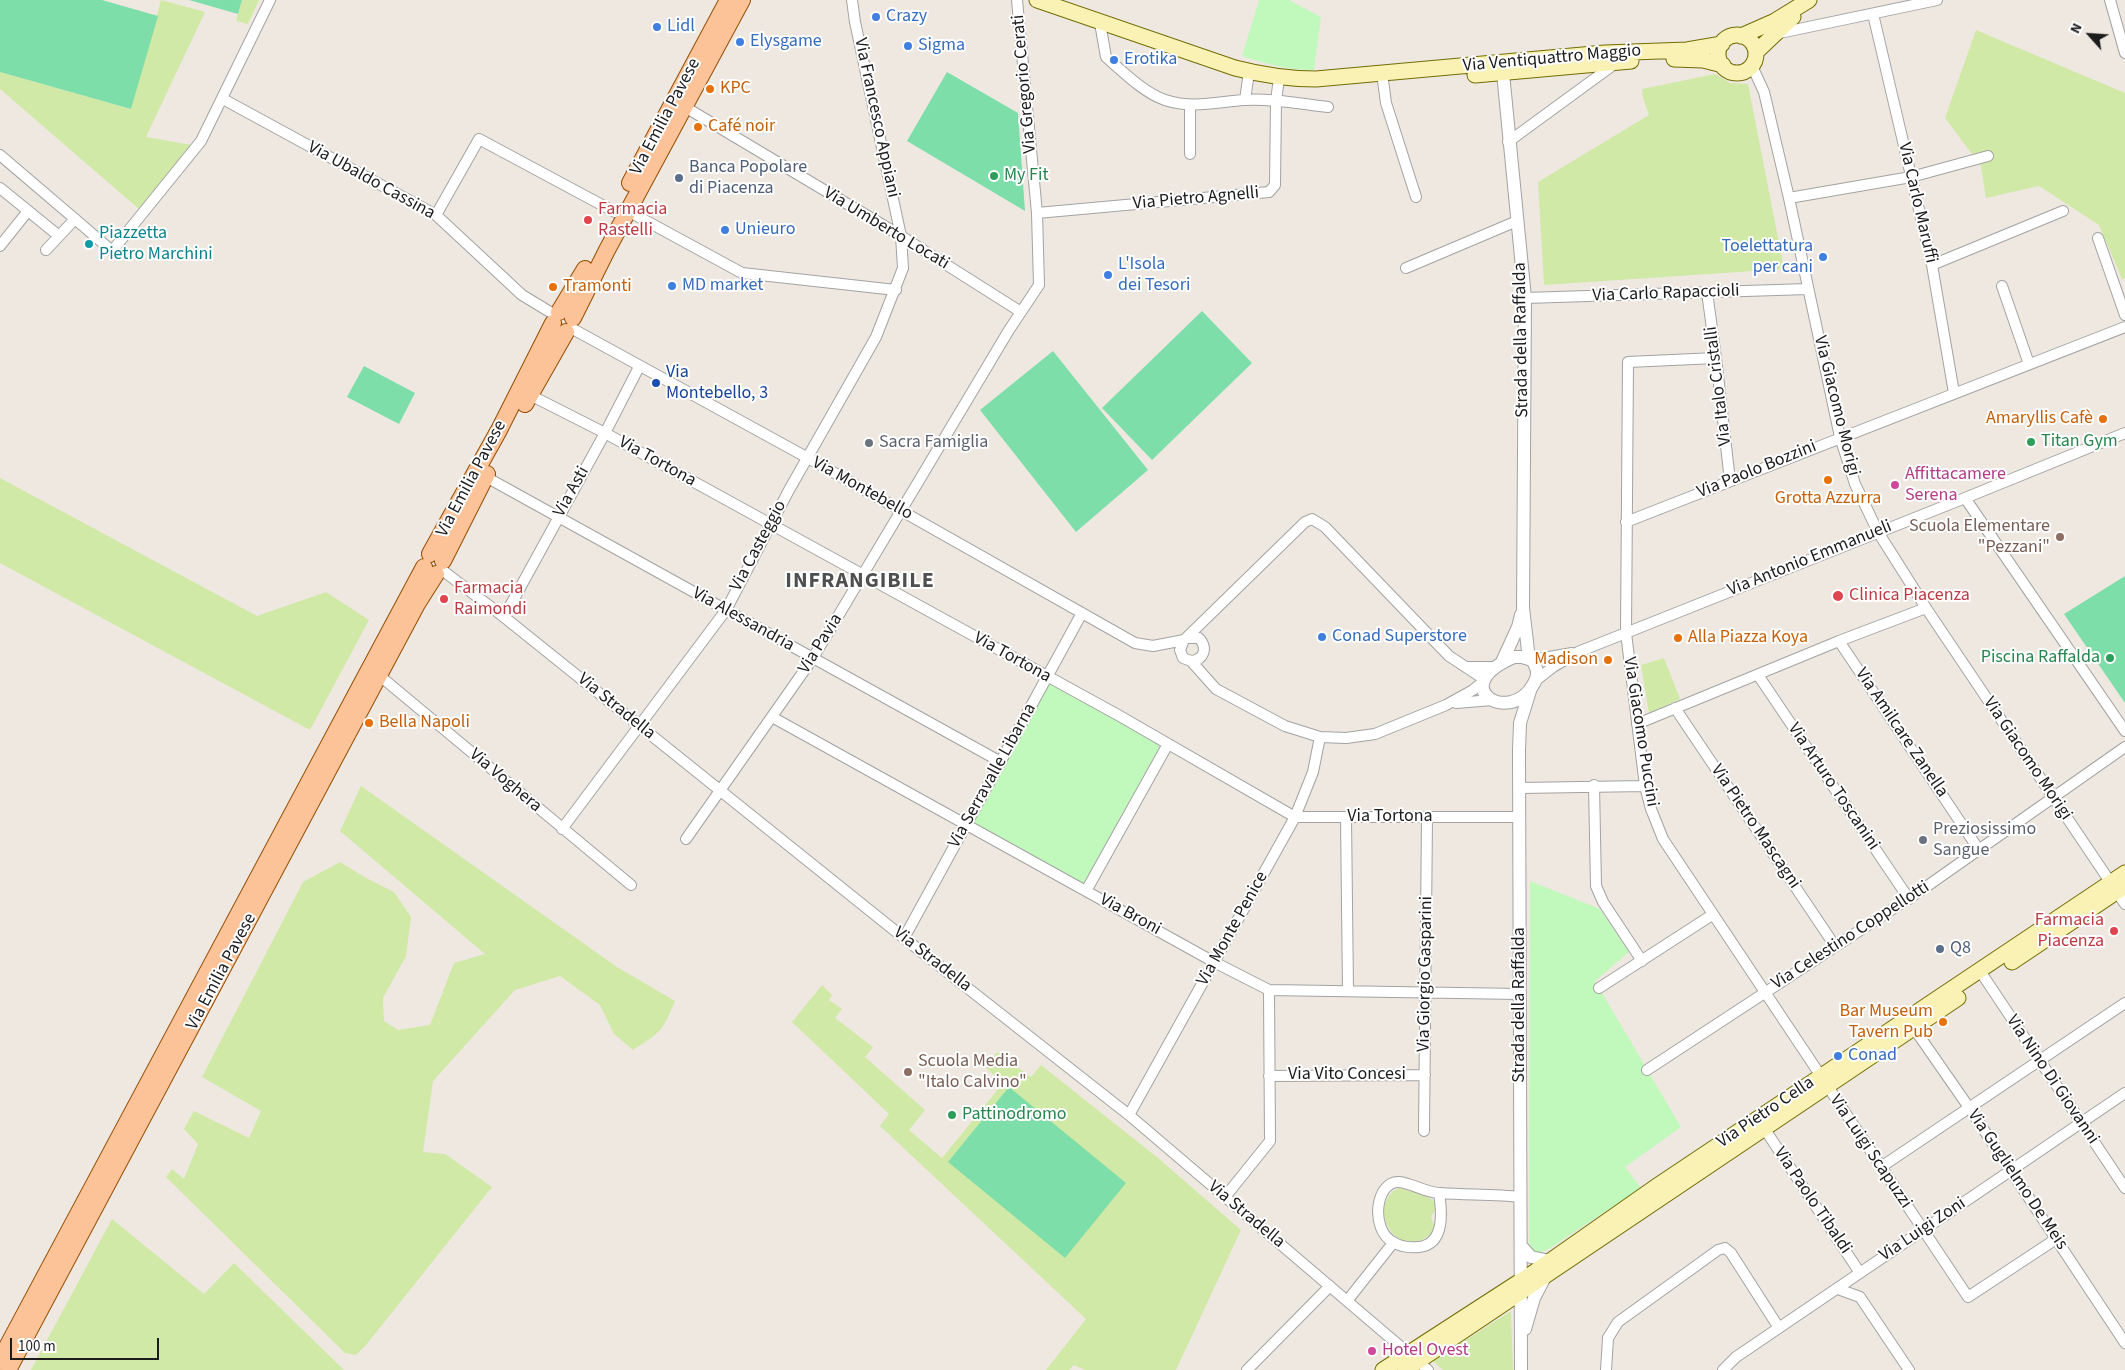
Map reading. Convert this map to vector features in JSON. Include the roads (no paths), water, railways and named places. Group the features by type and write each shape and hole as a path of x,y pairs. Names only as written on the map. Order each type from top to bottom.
{"main road":[{"name":"Via Emilia Pavese","path":"8,1370 380,676 417,604 499,430 563,321 586,289 622,211 679,104 728,0"},
{"name":"Via Emilia Pavese","path":"679,104 742,0"},
{"name":"Via Ventiquattro Maggio","path":"1037,0 1100,23 1279,81 1503,73 1611,58 1704,60 1723,65 1729,71 1735,73 1747,70 1774,35 1809,0"},
{"name":"Via Ventiquattro Maggio","path":"1382,78 1611,58 1687,50 1722,44 1730,37 1741,36 1775,21 1809,0"},
{"path":"1741,36 1752,42 1754,59"},
{"path":"1722,44 1719,56 1723,65"},
{"name":"Via Emilia Pavese","path":"0,1360 435,565 486,478 530,395 563,321"},
{"name":"Via Pietro Cella","path":"1383,1370 1415,1363 1521,1286 1550,1261 1660,1184 1823,1082 1983,975 2118,890 2125,873"},
{"name":"Via Pietro Cella","path":"1521,1286 1545,1277 1764,1128 1823,1082"}],"street":[{"path":"0,155 112,251 201,141 270,0"},
{"name":"Via Francesco Appiani","path":"852,0 855,22 901,236"},
{"name":"Via Gregorio Cerati","path":"1017,0 1037,213 1039,285 1021,312"},
{"path":"1774,35 1937,0"},
{"path":"2110,0 2125,53"},
{"name":"Via Carlo Maruffi","path":"1873,14 1932,265 1954,393"},
{"path":"1100,23 1106,57 1135,82 1163,99 1190,105 1245,100 1276,101 1328,107"},
{"name":"Via Ventiquattro Maggio","path":"1508,142 1611,58"},
{"name":"Via Giacomo Morigi","path":"1754,59 1764,92 1789,198 1840,437 1855,484 1878,532 1926,608 2053,798 2118,890"},
{"path":"1245,100 1249,72"},
{"name":"Strada della Raffalda","path":"1503,73 1508,142 1525,298 1522,608 1530,660 1537,671 1520,723 1521,1348"},
{"path":"1382,78 1386,103 1416,197"},
{"name":"Via Pietro Agnelli","path":"1037,213 1269,192 1275,185 1276,101 1279,81"},
{"name":"Via Ubaldo Cassina","path":"223,99 436,215 522,295 563,321"},
{"name":"Via Umberto Locati","path":"679,104 901,236 1021,312"},
{"path":"1190,105 1190,154"},
{"path":"436,215 479,139 742,273 896,290"},
{"path":"1789,198 1911,177 1988,156"},
{"path":"0,188 59,236"},
{"path":"1932,265 2063,210"},
{"path":"0,246 28,211"},
{"path":"46,250 75,219"},
{"path":"1406,268 1517,222"},
{"name":"Via Casteggio","path":"562,829 726,610 770,525 876,337 903,268 901,236"},
{"path":"2098,238 2125,315"},
{"path":"2002,286 2029,364"},
{"name":"Via Carlo Rapaccioli","path":"1525,298 1808,289"},
{"name":"Via Italo Cristalli","path":"1707,292 1730,481"},
{"name":"Via Pavia","path":"686,839 813,658 1021,312"},
{"name":"Via Montebello","path":"563,321 639,367 808,458 1135,643 1181,654"},
{"name":"Via Paolo Bozzini","path":"1626,522 2125,327"},
{"name":"Via Giacomo Puccini","path":"1716,358 1628,362 1626,633 1645,786 1662,840 1823,1082"},
{"name":"Via Asti","path":"504,617 606,433 639,367"},
{"name":"Via Tortona","path":"530,395 606,433 1168,744 1295,817 1520,817"},
{"name":"Via Antonio Emmanueli","path":"1533,686 1553,667 1578,652 2125,433"},
{"name":"Via Alessandria","path":"486,478 1001,762"},
{"path":"1965,498 2125,731"},
{"path":"1312,519 1325,527 1449,656 1484,680 1473,690 1446,705 1375,734 1346,738 1320,737 1286,726 1216,689 1181,654 1180,646 1304,522 1312,519"},
{"name":"Via Stradella","path":"435,565 504,617 904,938 1129,1115 1330,1286 1415,1363"},
{"name":"Strada della Raffalda","path":"1484,680 1498,664 1518,627 1522,608"},
{"path":"1637,724 1839,641 1926,608"},
{"name":"Via Serravalle Libarna","path":"904,938 1082,613"},
{"path":"1191,662 1199,660 1203,655 1205,649 1202,641 1206,620"},
{"path":"1186,639 1195,637 1202,641"},
{"name":"Via Montebello","path":"1152,646 1186,639"},
{"name":"Via Amilcare Zanella","path":"1839,641 1979,850"},
{"name":"Via Antonio Emmanueli","path":"1530,660 1578,652"},
{"path":"1203,655 1206,680"},
{"path":"1467,667 1498,664 1514,657 1530,660"},
{"name":"Via Arturo Toscanini","path":"1758,675 1909,899"},
{"name":"Via Voghera","path":"380,676 631,885"},
{"path":"1484,680 1482,689 1485,694 1499,701 1520,723"},
{"path":"1446,705 1466,701 1516,700 1533,686"},
{"name":"Via Pietro Mascagni","path":"1675,708 1835,946"},
{"name":"Via Broni","path":"772,717 1214,962 1269,990 1520,994"},
{"name":"Via Monte Penice","path":"1129,1115 1295,817 1313,772 1320,737"},
{"path":"1086,891 1168,744"},
{"name":"Via Celestino Coppellotti","path":"1647,1070 1909,899 2125,747"},
{"path":"1594,785 1596,886 1603,902 1642,961"},
{"path":"1520,788 1594,785 1645,786"},
{"path":"1346,817 1348,991"},
{"name":"Via Giorgio Gasparini","path":"1424,1130 1427,817"},
{"path":"1599,988 1712,915"},
{"name":"Via Nino Di Giovanni","path":"1983,975 2125,1188"},
{"path":"1225,1197 1270,1141 1269,990"},
{"path":"1881,1167 1970,1109 2125,1003"},
{"name":"Via Guglielmo De Meis","path":"1910,1024 1970,1109 2125,1343"},
{"name":"Via Vito Concesi","path":"1270,1076 1425,1075"},
{"name":"Via Luigi Scapuzzi","path":"1823,1082 1968,1297 2056,1239"},
{"name":"Via Luigi Zoni","path":"1723,1370 1736,1357 2125,1093"},
{"name":"Via Paolo Tibaldi","path":"1764,1128 1860,1273"},
{"path":"1438,1193 1441,1226 1433,1241 1423,1246 1405,1247 1393,1243 1385,1237 1377,1220 1378,1210 1384,1190 1389,1185 1399,1182 1438,1193 1521,1197"},
{"path":"1347,1301 1393,1243"},
{"path":"1521,1246 1531,1257 1550,1261"},
{"path":"1606,1370 1608,1338 1618,1322 1718,1250 1725,1248 1731,1253 1779,1328"},
{"path":"1521,1370 1521,1348 1534,1298 1545,1277"},
{"path":"1247,1370 1330,1286"},
{"path":"1838,1289 1860,1297 1909,1370"}],"place":[{"name":"Crazy","path":"876,17"},
{"name":"Lidl","path":"657,27"},
{"name":"Elysgame","path":"740,42"},
{"name":"Sigma","path":"908,46"},
{"name":"Erotika","path":"1114,60"},
{"name":"KPC","path":"710,89"},
{"name":"Café noir","path":"698,127"},
{"name":"My Fit","path":"994,176"},
{"name":"Banca Popolare di Piacenza","path":"679,178"},
{"name":"Farmacia Rastelli","path":"588,220"},
{"name":"Unieuro","path":"725,230"},
{"name":"Piazzetta Pietro Marchini","path":"89,244"},
{"name":"Toelettatura per cani","path":"1823,257"},
{"name":"L'Isola dei Tesori","path":"1108,275"},
{"name":"MD market","path":"672,286"},
{"name":"Tramonti","path":"553,287"},
{"name":"Via Montebello, 3","path":"656,383"},
{"name":"Amaryllis Cafè","path":"2103,419"},
{"name":"Titan Gym","path":"2031,442"},
{"name":"Sacra Famiglia","path":"869,443"},
{"name":"Grotta Azzurra","path":"1828,480"},
{"name":"Affittacamere Serena","path":"1895,485"},
{"name":"Scuola Elementare \"Pezzani\"","path":"2060,537"},
{"name":"Clinica Piacenza","path":"1838,596"},
{"name":"Farmacia Raimondi","path":"444,599"},
{"name":"Conad Superstore","path":"1322,637"},
{"name":"Alla Piazza Koya","path":"1678,638"},
{"name":"Piscina Raffalda","path":"2110,658"},
{"name":"Madison","path":"1608,660"},
{"name":"Bella Napoli","path":"369,723"},
{"name":"Preziosissimo Sangue","path":"1923,840"},
{"name":"Farmacia Piacenza","path":"2114,931"},
{"name":"Q8","path":"1940,949"},
{"name":"Bar Museum Tavern Pub","path":"1943,1022"},
{"name":"Conad","path":"1838,1056"},
{"name":"Scuola Media \"Italo Calvino\"","path":"908,1072"},
{"name":"Pattinodromo","path":"952,1115"},
{"name":"Hotel Ovest","path":"1372,1351"}],"district":[{"name":"INFRANGIBILE","path":"860,582"}]}
